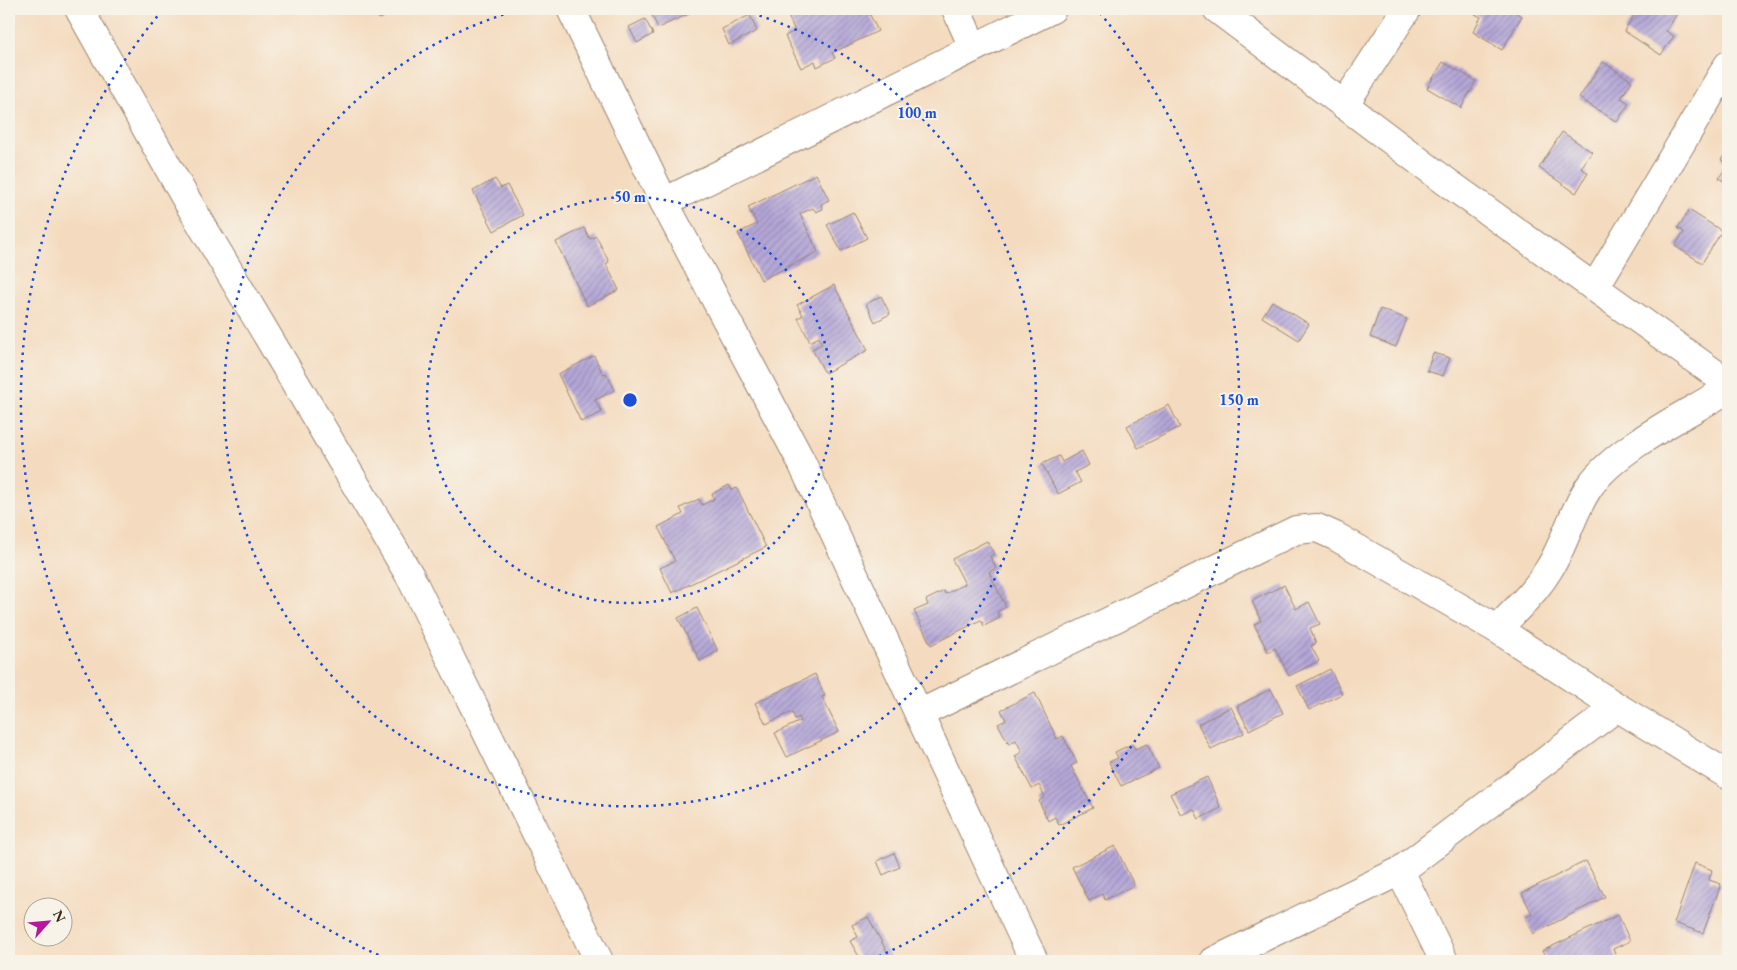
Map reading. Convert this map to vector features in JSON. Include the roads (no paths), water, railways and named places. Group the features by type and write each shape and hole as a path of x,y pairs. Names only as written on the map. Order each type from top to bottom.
{"street":[{"path":"80,9 182,192 410,576 599,961"},
{"path":"571,9 664,202 801,461 1034,961"},
{"path":"956,9 973,47"},
{"path":"664,202 1052,9"},
{"path":"1218,9 1444,180 1728,383"},
{"path":"1344,105 1407,9"},
{"path":"1595,287 1728,65"},
{"path":"1497,629 1528,598 1550,568 1570,522 1589,486 1615,459 1646,438 1728,389"},
{"path":"919,714 1296,530 1317,528 1335,536 1497,629 1617,707 1728,775"},
{"path":"1214,961 1400,871 1617,707"},
{"path":"1400,871 1444,961"}]}
